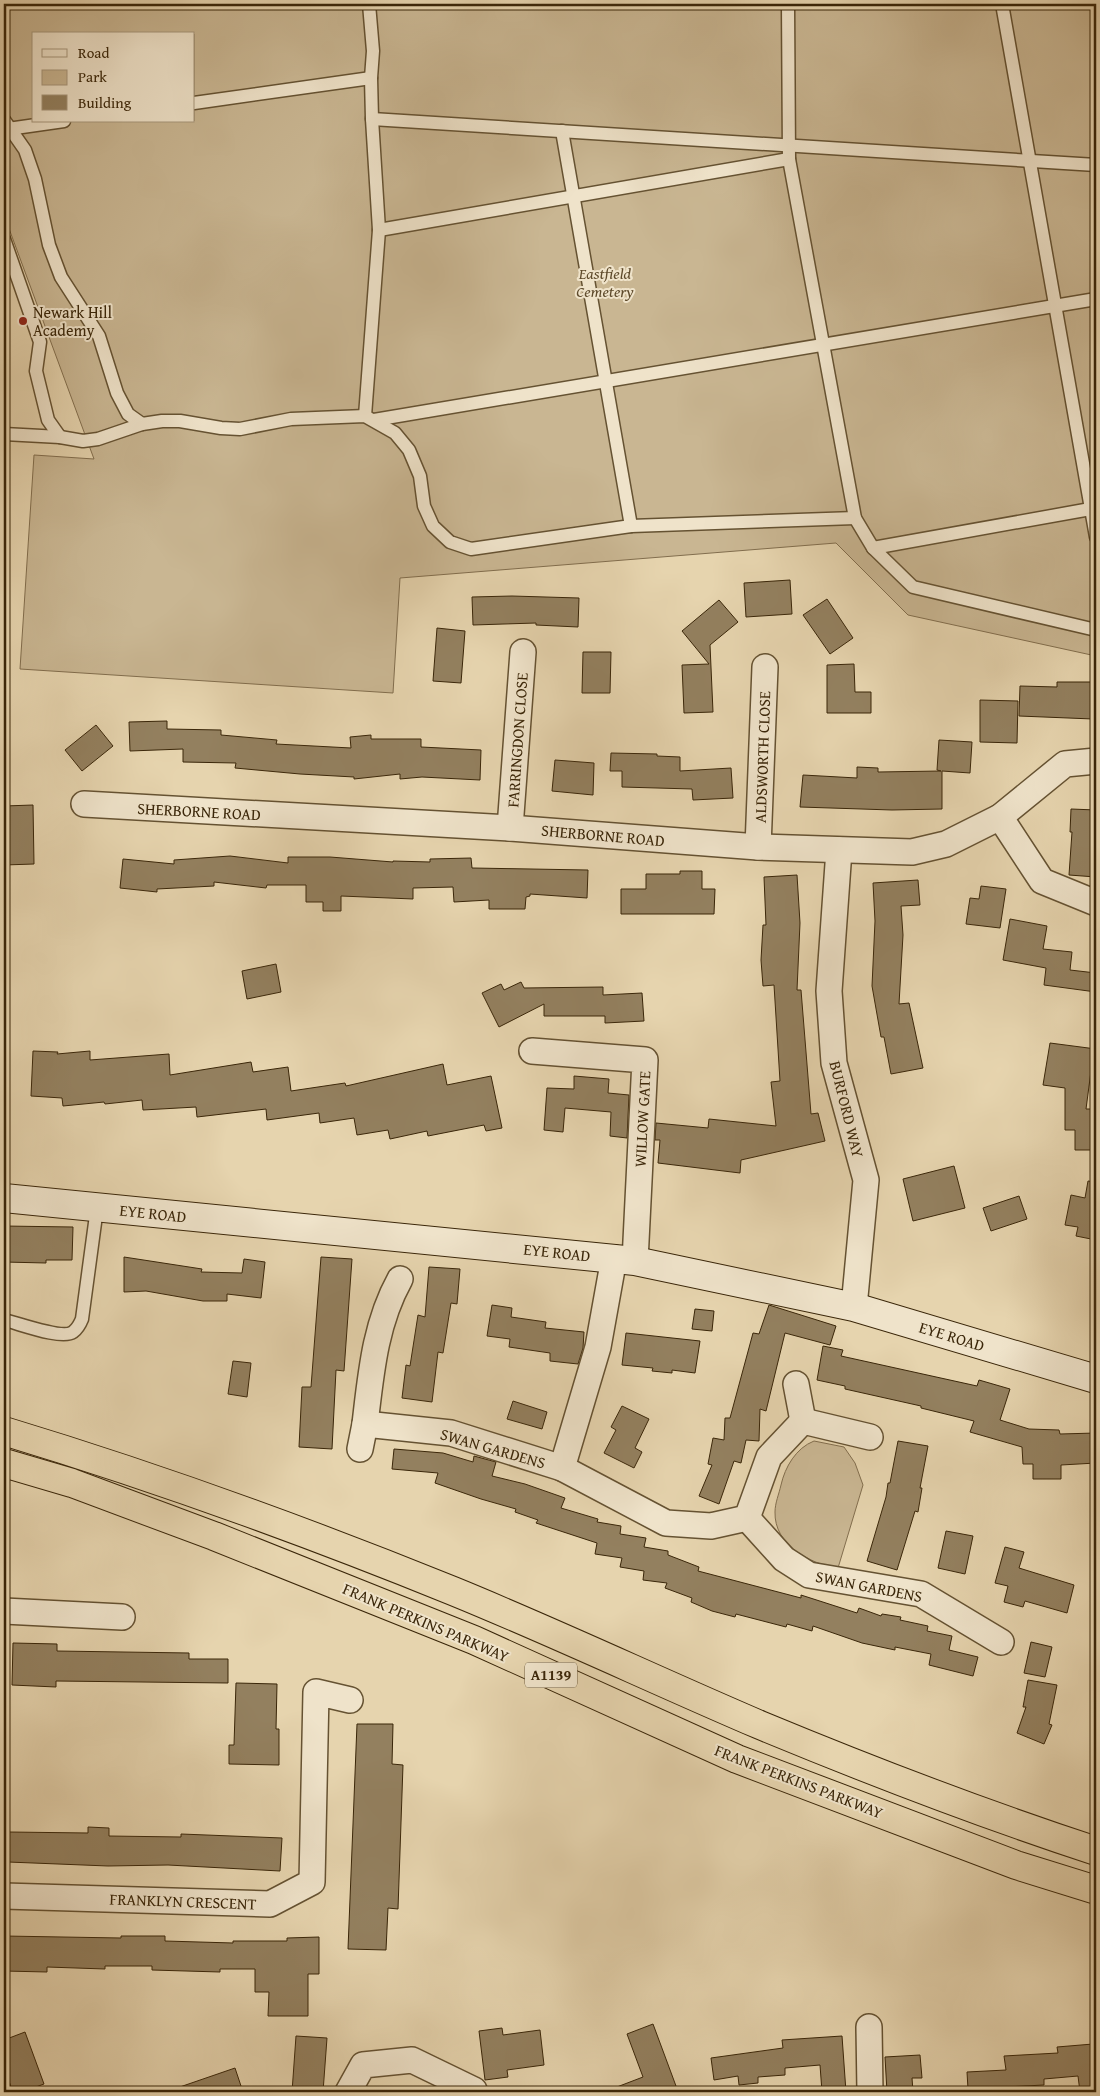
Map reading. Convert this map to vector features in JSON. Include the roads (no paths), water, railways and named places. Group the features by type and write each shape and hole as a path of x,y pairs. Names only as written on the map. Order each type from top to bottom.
{"highway":[{"name":"A1139","path":"4,1431 83,1455 245,1511 454,1591 761,1725 994,1817 1096,1851"},
{"name":"FRANK PERKINS PARKWAY","path":"4,1463 72,1483 233,1543 474,1640 737,1759 1016,1865 1096,1890"}],"street":[{"name":"FARRINGDON CLOSE","path":"510,828 523,652"},
{"name":"ALDSWORTH CLOSE","path":"758,848 765,668"},
{"name":"SHERBORNE ROAD","path":"84,804 510,828 758,848 912,852 946,844 1000,816 1065,764 1096,761"},
{"path":"1000,816 1042,881 1096,902"},
{"name":"BURFORD WAY","path":"839,850 828,992 833,1054 866,1180 854,1307"},
{"name":"WILLOW GATE","path":"532,1051 645,1060 624,1259"},
{"name":"EYE ROAD","path":"4,1198 624,1259 854,1307 1096,1379"},
{"name":"SWAN GARDENS","path":"562,1468 624,1259"},
{"path":"360,1449 375,1350 389,1299 400,1280"},
{"path":"796,1384 803,1421"},
{"path":"803,1421 870,1437"},
{"path":"747,1518 769,1457 803,1421"},
{"name":"SWAN GARDENS","path":"365,1424 451,1433 562,1468 666,1523 711,1526 747,1518 784,1558 809,1575 921,1594 1001,1642"},
{"path":"4,1611 122,1617"},
{"name":"FRANKLYN CRESCENT","path":"4,1896 270,1904 312,1882 316,1692 350,1700"},
{"path":"869,2027 870,2092"},
{"path":"348,2092 363,2065 412,2060 474,2090"}],"lane":[{"path":"369,4 373,51 371,78 372,119 379,230 370,418"},
{"path":"788,4 789,159 825,344 855,518 873,548 913,586 1096,630"},
{"path":"1002,4 1055,306 1094,509 1096,537"},
{"path":"195,103 371,78"},
{"path":"372,119 1096,165"},
{"path":"6,125 50,122"},
{"path":"6,125 25,150 35,179 49,245 61,277 99,336 117,393 128,414 142,424"},
{"path":"562,131 631,526"},
{"path":"379,230 789,159"},
{"path":"4,239 40,342 36,371 48,420 60,437"},
{"path":"4,434 60,437 83,441 142,424 180,421 221,428 240,429 291,419 370,418 1096,299"},
{"path":"370,418 395,432 409,450 420,476 424,506 433,526 450,542 472,549 631,526 855,518"},
{"path":"873,548 1094,509"},
{"path":"4,1320 60,1335 73,1332 78,1327 82,1319 97,1208"}],"place":[{"name":"Newark Hill Academy","path":"23,321"}],"park label":[{"name":"Eastfield Cemetery","path":"605,282"}]}
